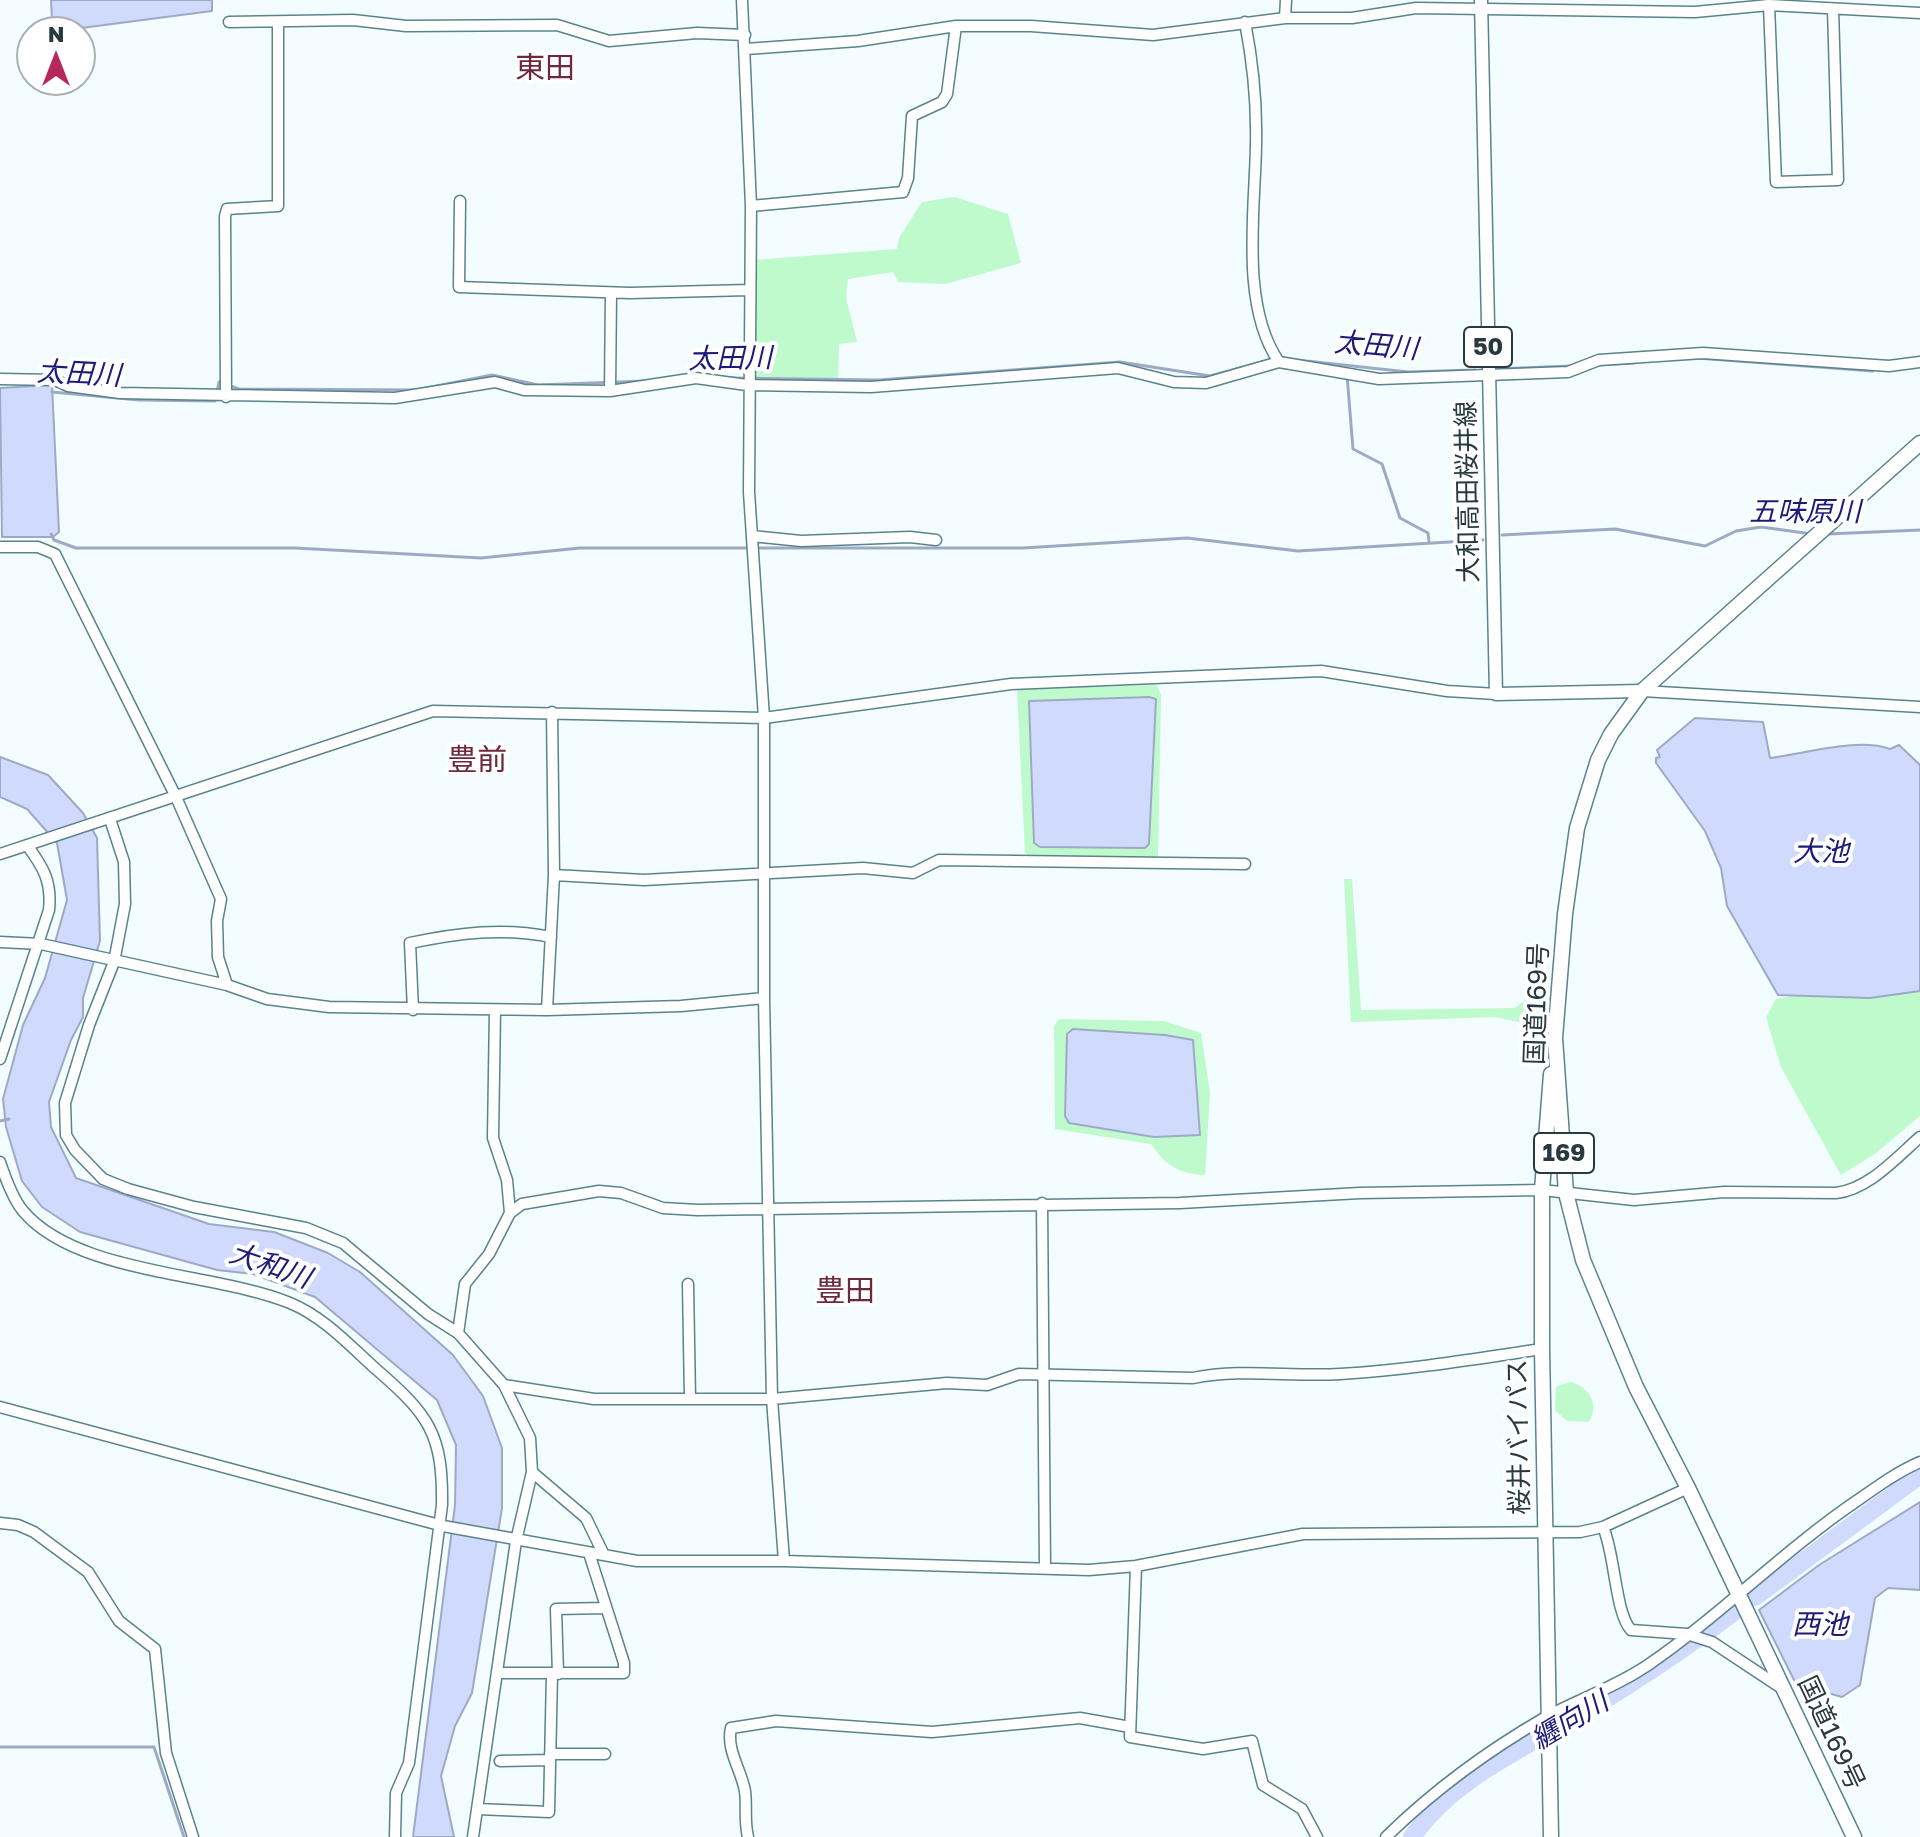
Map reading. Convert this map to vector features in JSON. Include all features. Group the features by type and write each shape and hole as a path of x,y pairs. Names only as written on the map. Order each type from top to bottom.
{"highway":[{"name":"国道169号","path":"1854,1837 1618,1345 1583,1260 1566,1193 1555,1038 1565,914 1584,799 1611,734 1642,691 1920,443"},
{"name":"桜井バイパス","path":"1551,1837 1544,1534 1542,1190 1555,1038"}],"main road":[{"name":"大和高田桜井線","path":"1481,3 1496,694"},
{"path":"1496,694 1642,691"}],"street":[{"path":"742,0 751,206 747,385 752,536 764,718 764,998 772,1399 784,1561"},
{"path":"1285,18 1286,0"},
{"path":"746,49 858,41 956,26 1031,26 1153,35 1285,18 1352,18 1410,8 1481,3 1694,6 1782,3 1920,13"},
{"path":"1769,5 1776,182 1838,180 1833,9"},
{"path":"229,22 353,20 406,26 557,25 609,41 697,33 745,35"},
{"path":"1245,22 1254,73 1256,145 1252,229 1261,328 1279,362"},
{"path":"226,397 225,216 227,209 278,206 278,23"},
{"path":"751,206 903,192 908,178 912,116 942,102 947,94 956,26"},
{"path":"460,201 459,287 611,293 749,290"},
{"path":"610,391 611,293"},
{"path":"0,379 55,380 68,386 120,393 395,398 495,382 524,390 610,391 696,378 747,385 871,387 1118,368 1174,382 1206,383 1279,362 1379,379 1568,372 1599,360 1703,353 1889,366 1920,362"},
{"path":"752,536 801,541 910,537 936,540"},
{"path":"0,547 38,547 55,554 176,797 221,899 217,921 218,957 227,985"},
{"path":"1677,660 1668,683 1677,691"},
{"path":"0,854 433,711 764,718 1011,684 1321,671 1447,691 1496,694"},
{"path":"1642,691 1920,707"},
{"path":"547,1010 554,875 552,712"},
{"path":"107,820 124,862 125,904 112,961 65,1103 66,1135 87,1164 103,1179 128,1189 194,1207 306,1228 343,1243 428,1314 458,1333 504,1385 519,1408 530,1438 532,1472 512,1540 497,1673 473,1837"},
{"path":"0,1059 39,943 51,891 46,870 31,844"},
{"path":"554,875 644,880 863,868 913,873 939,860 1245,864"},
{"path":"413,1010 410,943 453,934 520,931 551,937"},
{"path":"0,942 39,943 227,985 267,999 329,1007 547,1010 681,1006 764,998"},
{"path":"495,1010 493,1138 507,1180 510,1213"},
{"path":"458,1333 462,1293 489,1254 510,1213 522,1204 599,1191 621,1193 663,1208 1180,1203 1360,1193 1542,1190 1634,1200 1724,1192 1846,1192 1873,1177 1920,1137"},
{"path":"0,1162 23,1211 63,1243 135,1266 232,1286 290,1303 317,1317 403,1393 428,1422 442,1470 441,1525 409,1763 396,1793 395,1837"},
{"path":"1042,1203 1045,1568"},
{"path":"688,1284 690,1399"},
{"path":"504,1385 594,1399 772,1399 933,1384 987,1385 1019,1374 1193,1378 1220,1372 1337,1374 1435,1365 1542,1349"},
{"path":"0,1407 441,1525 637,1561 784,1561 1089,1570 1136,1566 1303,1534 1544,1534 1603,1527 1688,1488"},
{"path":"1386,1837 1431,1793 1588,1696 1613,1689 1688,1635 1831,1518 1904,1469 1920,1462"},
{"path":"532,1472 586,1518 604,1555"},
{"path":"0,1523 18,1525 34,1532 88,1572 119,1621 155,1649 166,1753 193,1837"},
{"path":"1603,1527 1610,1542 1626,1625 1631,1630 1688,1635 1712,1642 1783,1689"},
{"path":"497,1673 624,1673 624,1663 589,1553"},
{"path":"1136,1566 1130,1737 1203,1749 1252,1741 1263,1785 1302,1809 1317,1837"},
{"path":"477,1809 549,1812 556,1609 604,1608"},
{"path":"748,1837 743,1818 745,1793 729,1740 731,1728 776,1721 932,1732 1080,1718 1130,1727"},
{"path":"500,1761 605,1754"}],"green space":[{"path":"954,197 1008,214 1021,263 945,284 898,282 893,272 848,279 846,298 857,342 839,344 838,383 753,382 754,260 897,249 899,238 922,202"},
{"path":"1157,685 1161,695 1158,858 1029,858 1025,853 1017,689","holes":["1029,701 1084,701 1149,844"]},
{"path":"1344,879 1352,879 1361,1010 1515,1008 1546,984 1543,1028 1496,1017 1351,1022"},
{"path":"1920,987 1920,1116 1876,1153 1841,1175 1781,1067 1766,1017 1776,999 1808,993"},
{"path":"1059,1019 1164,1021 1201,1033 1210,1093 1205,1175 1174,1167 1151,1144 1055,1129 1054,1026"},
{"path":"1570,1382 1583,1388 1591,1397 1593,1409 1589,1422 1567,1421 1555,1410 1556,1387"}],"water":[{"path":"51,0 212,0 212,11 96,26 96,16 52,16"},
{"path":"52,385 59,532 53,537 2,537 0,388"},
{"path":"1156,699 1149,844 1145,848 1040,847 1034,843 1029,701"},
{"name":"大池","path":"1695,718 1763,722 1770,758 1847,746 1890,749 1899,745 1920,765 1920,991 1870,998 1778,995 1727,906 1721,868 1705,831 1656,763 1656,758 1660,757 1657,750"},
{"name":"大和川","path":"0,757 48,775 83,813 97,838 100,941 83,998 83,1017 71,1040 49,1102 51,1127 76,1178 209,1224 274,1232 328,1253 360,1272 453,1355 483,1396 502,1448 502,1508 472,1693 455,1726 441,1776 454,1837 413,1837 455,1505 456,1445 437,1400 315,1297 253,1274 217,1270 80,1232 42,1207 22,1181 6,1127 3,1099 23,1025 45,978 67,900 57,843 27,809 0,797"},
{"path":"1073,1029 1165,1035 1193,1040 1200,1135 1154,1137 1069,1123 1065,1116 1067,1034"},
{"name":"西池","path":"1920,1502 1920,1590 1888,1588 1875,1598 1860,1685 1842,1697 1796,1684 1759,1610 1819,1565"}],"waterway":[{"name":"太田川","path":"1697,358 1873,371"},
{"name":"太田川","path":"728,378 879,380 1120,362 1210,376 1273,359"},
{"name":"太田川","path":"1288,359 1408,372 1475,370"},
{"name":"太田川","path":"1598,365 1634,363"},
{"name":"太田川","path":"1497,369 1570,366"},
{"name":"太田川","path":"52,392 139,400 215,401 219,382 239,389 416,390 492,375 538,385 645,381"},
{"name":"五味原川","path":"1347,375 1353,449 1382,464 1400,518 1428,533 1429,542"},
{"name":"五味原川","path":"1502,535 1615,529 1705,546 1736,531 1761,527 1812,534"},
{"name":"五味原川","path":"1828,534 1920,530"},
{"path":"51,534 54,540 76,548 295,548 481,558 580,548 1023,548 1187,538 1298,551 1483,540"},
{"path":"0,1121 9,1119"},
{"name":"纒向川","path":"1755,1597 1920,1475"},
{"name":"纒向川","path":"1412,1837 1447,1798 1490,1766 1622,1689 1735,1611"},
{"path":"0,1747 154,1747 184,1837"}],"district":[{"name":"東田","path":"545,68"},
{"name":"豊前","path":"477,760"},
{"name":"豊田","path":"845,1291"}]}
